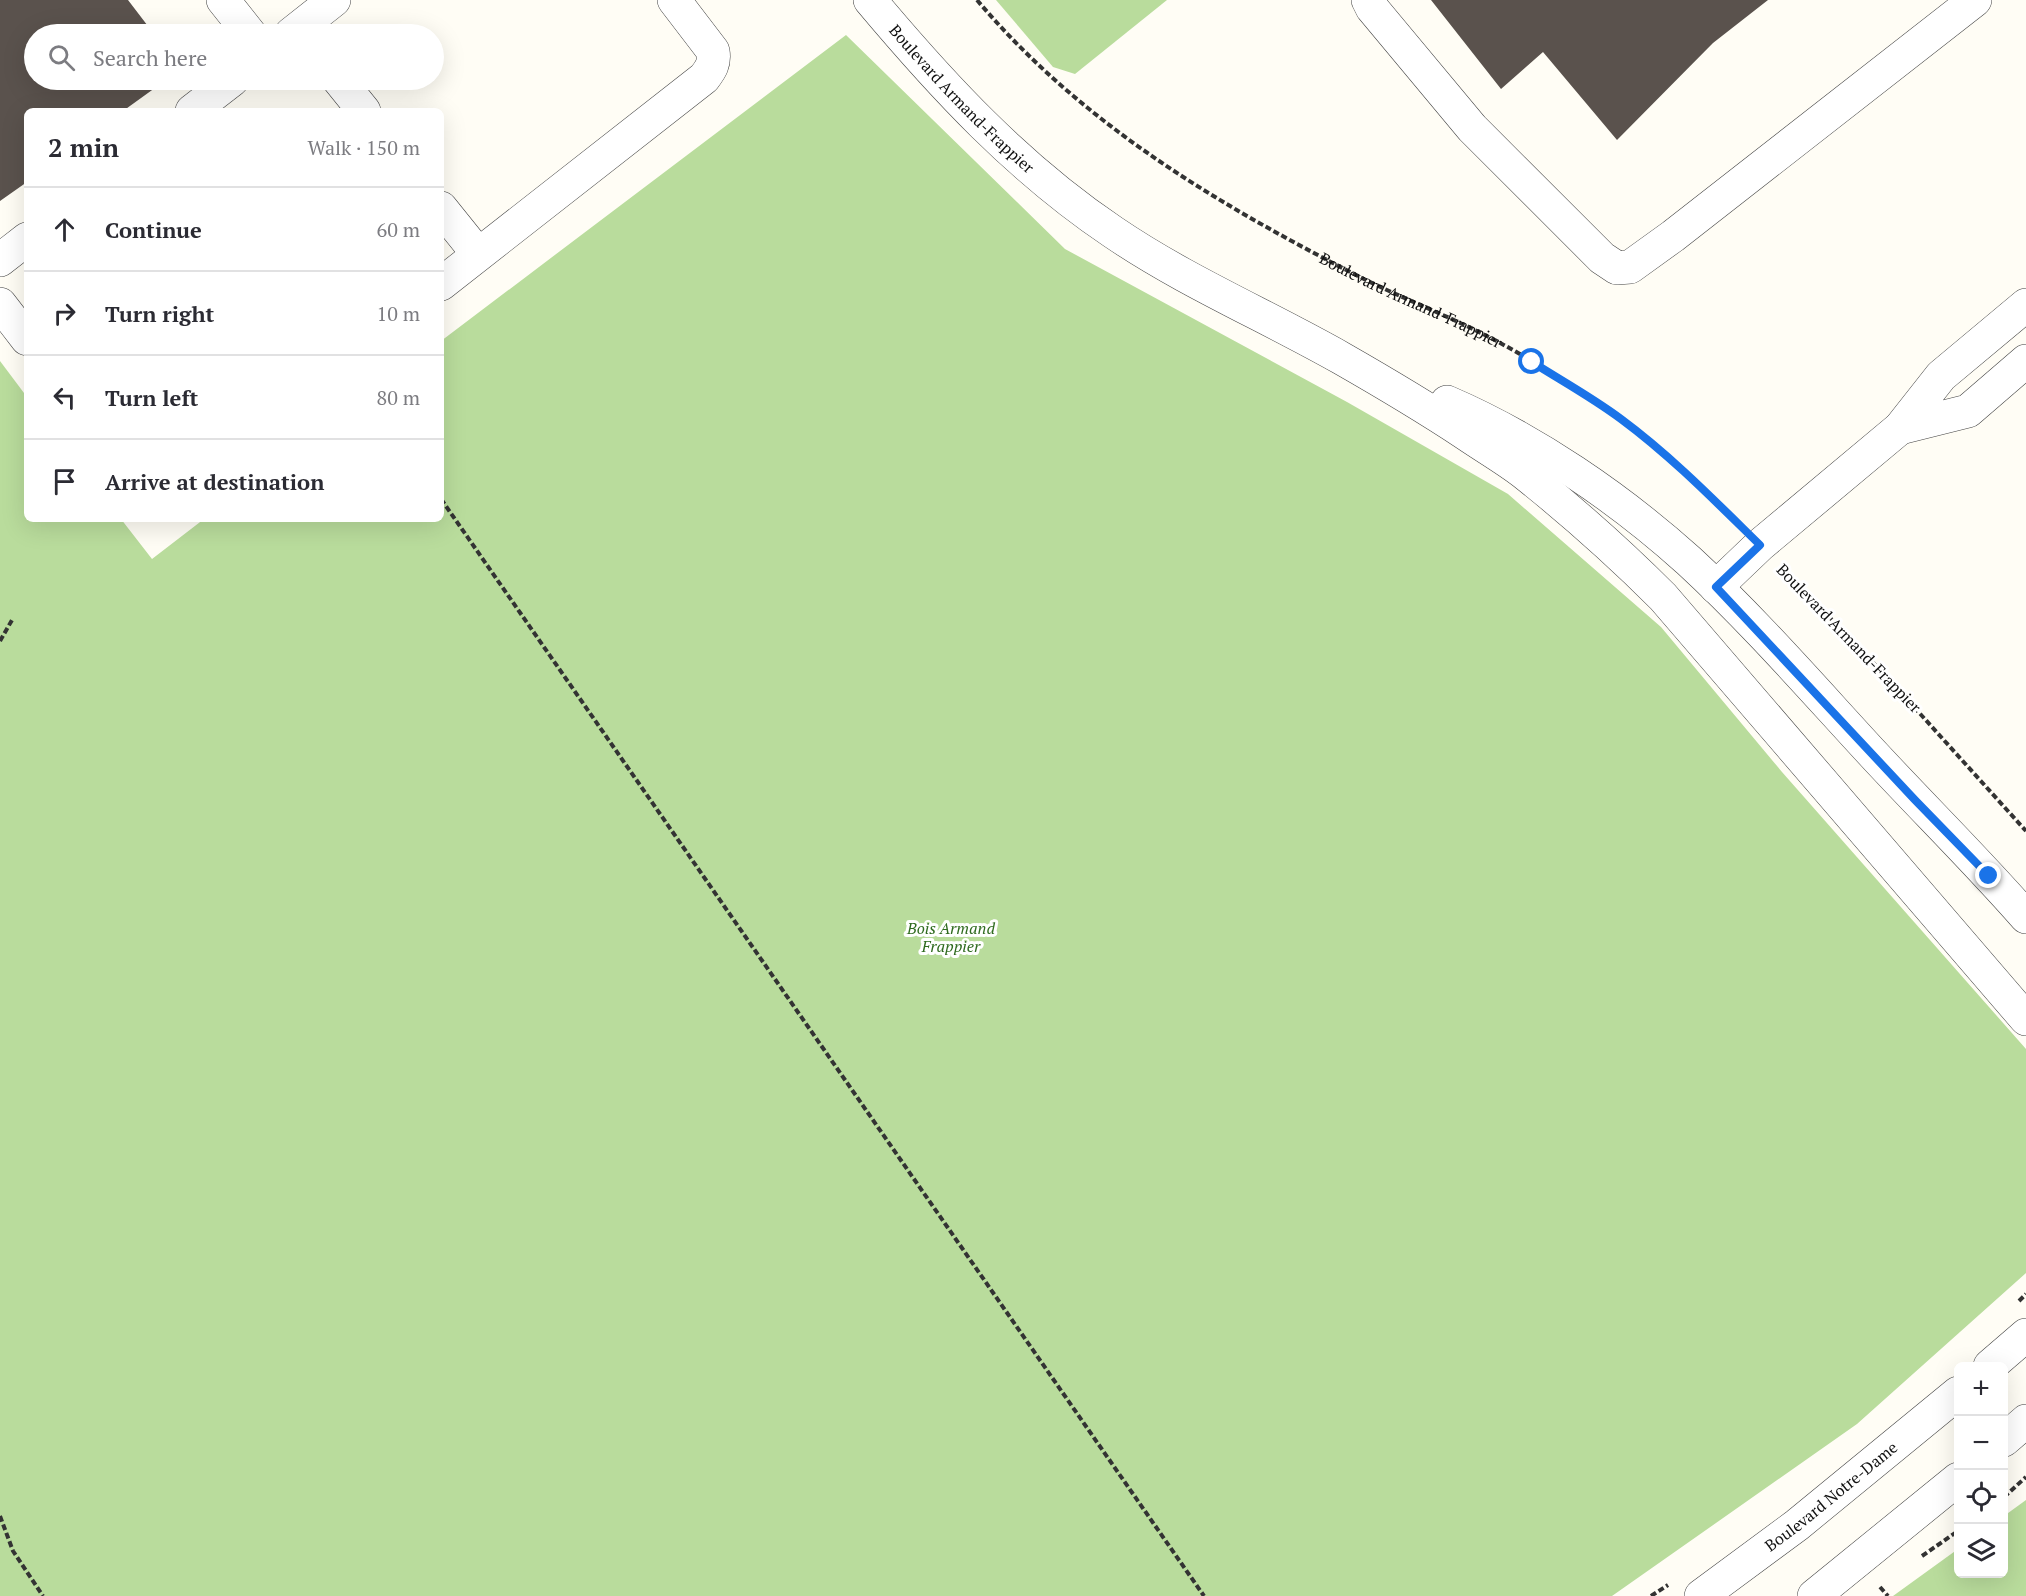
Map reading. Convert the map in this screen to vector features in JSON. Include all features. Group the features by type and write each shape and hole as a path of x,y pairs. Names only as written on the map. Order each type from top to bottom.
{"street":[{"path":"223,0 242,24"},
{"path":"307,24 334,0"},
{"path":"444,282 704,78 714,61 713,51 674,0"},
{"name":"Boulevard Armand-Frappier","path":"870,0 916,54 994,137 1032,171 1081,208 1154,258 1339,357 1407,397 1522,472 1632,567 1663,597 2026,1019"},
{"path":"1368,0 1372,8 1472,128 1602,258 1617,268 1630,267 1673,236 1975,0"},
{"path":"196,108 219,90"},
{"path":"347,90 362,108"},
{"path":"444,212 478,255"},
{"path":"0,260 24,241"},
{"path":"0,304 24,335"},
{"path":"1716,587 1760,545 1900,428 1941,376 2026,305"},
{"name":"Boulevard Armand-Frappier","path":"1339,357 1451,404 1533,445 1608,496 1687,559 1716,587 2026,917"},
{"path":"1900,428 1968,411 2026,361"},
{"path":"1995,1362 2026,1335"},
{"name":"Boulevard Notre-Dame","path":"1701,1596 1805,1518 1954,1397"},
{"path":"2008,1437 2026,1421"},
{"path":"1814,1596 1954,1483"}],"path":[{"name":"Boulevard Armand-Frappier","path":"977,0 1012,39 1058,84 1137,147 1210,195 1292,241 1394,294 1489,338 1596,401 1668,456 1760,545 1900,691 2026,831"},
{"path":"444,503 1204,1596"},
{"path":"0,641 12,620"},
{"path":"2008,1493 2026,1477"},
{"path":"0,1516 13,1551 43,1596"},
{"path":"1879,1586 1888,1596"}],"green space":[{"path":"996,0 1167,0 1075,74 1053,67"},
{"name":"Bois Armand Frappier","path":"846,35 1065,249 1347,402 1508,494 1661,627 1782,772 2026,1049 2026,1273 1857,1424 1612,1596 0,1596 0,361 24,393 24,522 123,522 152,559 200,522 444,522 444,339"},
{"path":"2026,1500 2026,1596 1893,1596 1954,1552 1954,1578 2008,1578 2008,1513"}],"building":[{"path":"0,0 128,0 146,24 24,24 24,90 152,90 127,108 24,108 24,184 0,201"},
{"path":"1431,0 1768,0 1713,43 1617,140 1543,52 1501,89"}],"route":[{"path":"1532,362 1596,401 1668,456 1760,545 1716,587 1989,876"}]}
